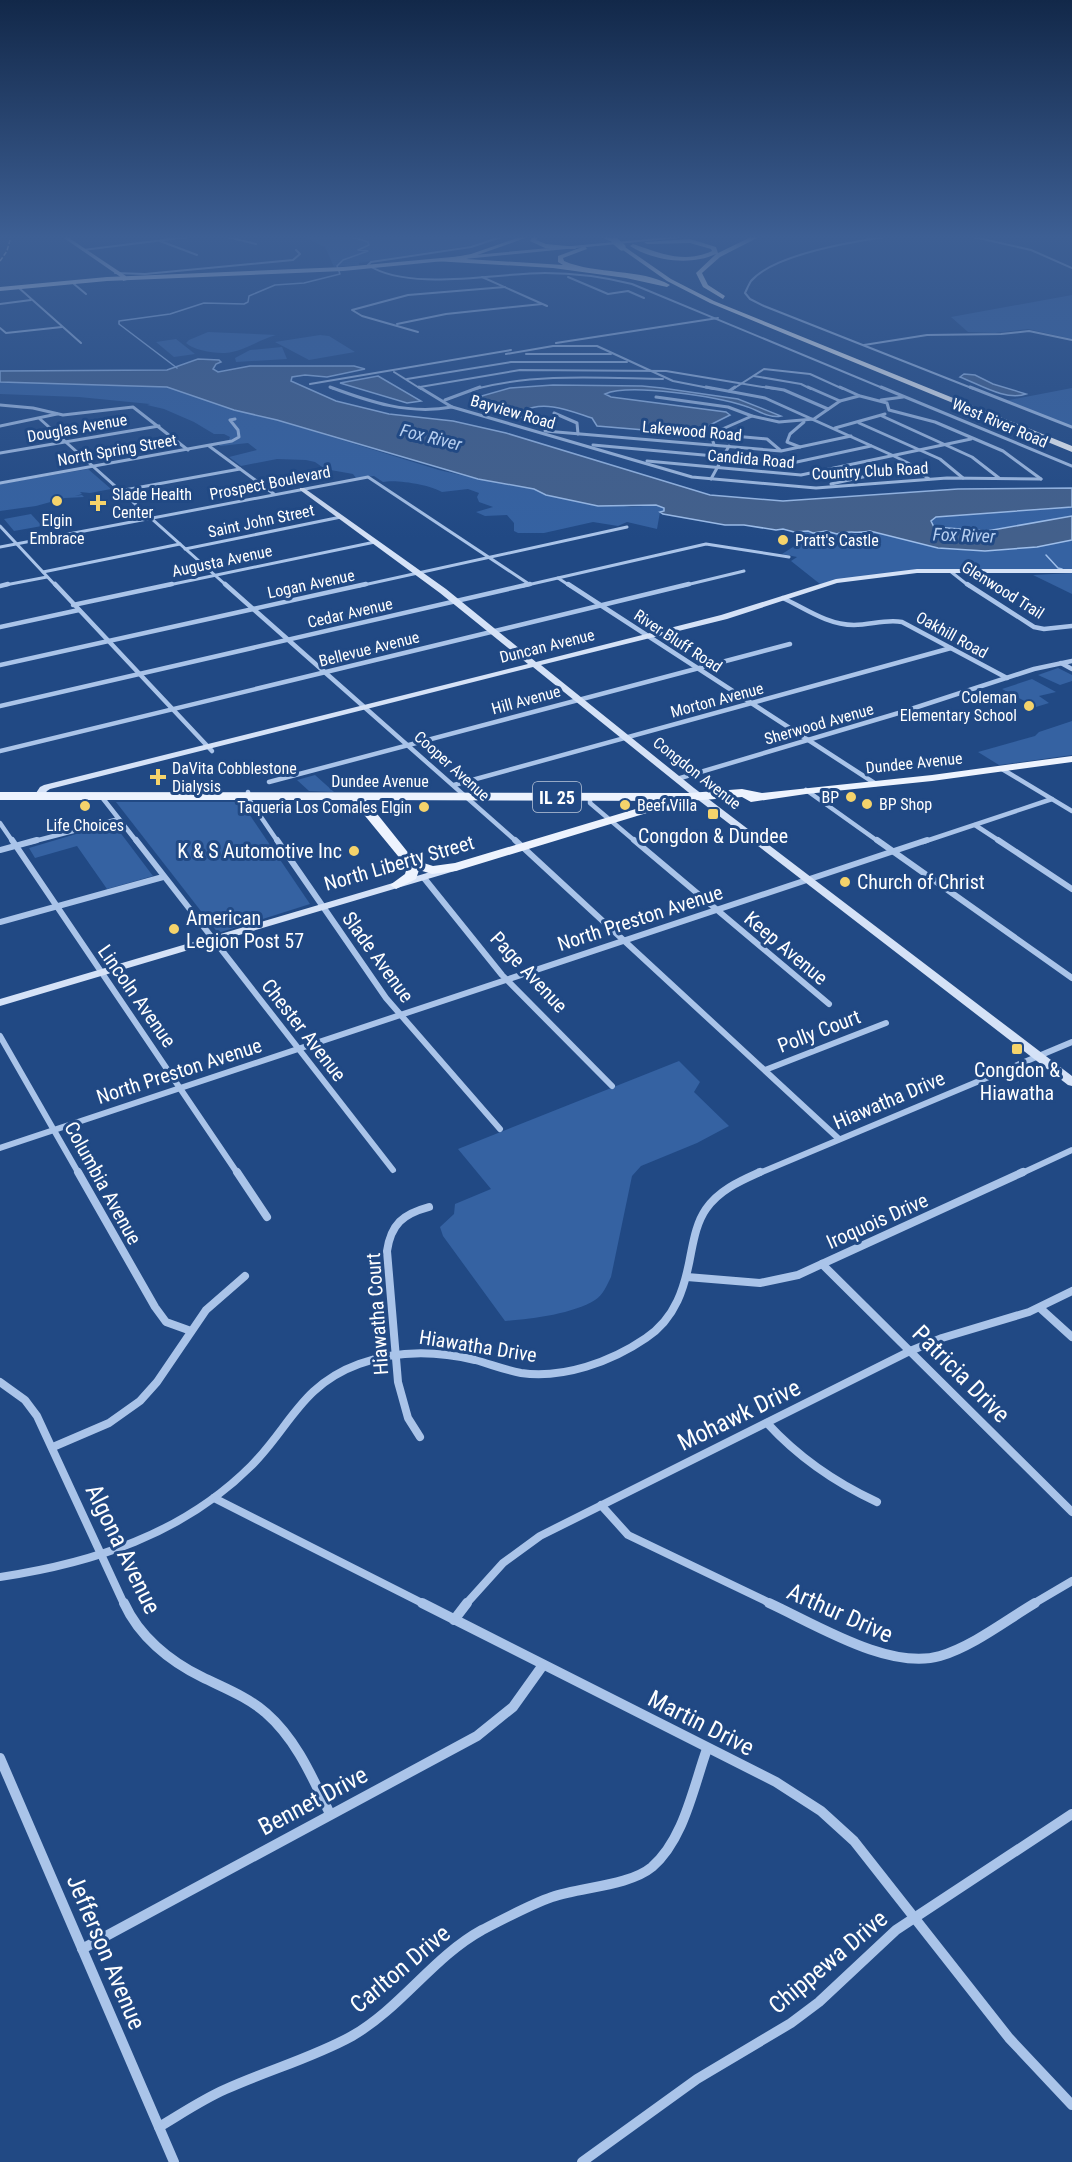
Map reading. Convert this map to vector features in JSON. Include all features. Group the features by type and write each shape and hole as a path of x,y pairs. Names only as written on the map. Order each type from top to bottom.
{"highway":[{"path":"796,337 1072,449"},
{"path":"815,337 1072,440"}],"main road":[{"name":"Dundee Avenue","path":"0,796 249,794 703,800 876,784 1072,759"},
{"path":"355,797 411,863 412,875 396,885"},
{"path":"366,808 383,797"},
{"name":"North Liberty Street","path":"456,867 649,809 703,800"},
{"path":"411,863 432,870 456,867"}],"street":[{"path":"74,337 81,343"},
{"path":"310,384 588,337"},
{"name":"West River Road","path":"764,337 1072,466"},
{"path":"842,337 1072,427"},
{"path":"865,346 933,337"},
{"path":"1057,337 1072,340"},
{"path":"498,355 553,346 597,346 666,379"},
{"path":"506,354 613,354"},
{"path":"498,355 541,378"},
{"name":"Bayview Road","path":"498,355 394,372 452,406 631,460"},
{"path":"407,379 511,362 631,362"},
{"path":"729,391 764,369 810,374 860,396 887,403 907,397"},
{"path":"419,387 526,370 649,370 784,390 828,410"},
{"path":"754,376 801,384 840,401"},
{"path":"445,400 475,387 523,379 666,379 765,398 894,456 912,466 929,480"},
{"path":"330,387 404,408 441,409 452,406"},
{"path":"656,397 728,407 752,416 779,422 805,422 814,419 840,401 860,396"},
{"path":"879,400 907,397"},
{"path":"887,403 889,410"},
{"path":"0,405 77,415 136,408 188,450"},
{"path":"834,429 882,416 889,410"},
{"path":"889,410 935,422 973,438"},
{"path":"554,413 577,423 578,434"},
{"path":"0,426 57,414"},
{"path":"711,434 752,416"},
{"path":"882,416 972,457 1000,479"},
{"path":"935,422 956,417"},
{"name":"Cooper Avenue","path":"40,419 91,467 468,797 839,1139"},
{"name":"North Spring Street","path":"0,483 188,450 237,439 239,433 230,420 235,419"},
{"path":"800,447 787,442 790,434 805,422"},
{"path":"859,423 940,459 964,478"},
{"name":"Douglas Avenue","path":"0,453 159,426"},
{"name":"Lakewood Road","path":"530,429 781,451 851,436"},
{"path":"711,434 714,445"},
{"path":"711,434 767,439 781,451"},
{"name":"Candida Road","path":"631,460 801,475 973,438"},
{"name":"Country Club Road","path":"631,460 692,477 816,488 964,478 1041,479 1003,451 973,438"},
{"path":"580,444 792,463 873,446"},
{"path":"209,446 274,494"},
{"path":"711,478 729,446"},
{"path":"816,488 912,466"},
{"path":"119,491 240,469"},
{"name":"Prospect Boulevard","path":"0,547 368,477 490,557"},
{"name":"Congdon Avenue","path":"302,489 457,601 703,800 1072,1082"},
{"name":"Saint John Street","path":"185,549 341,517"},
{"path":"0,526 210,749"},
{"name":"Logan Avenue","path":"0,665 627,527"},
{"name":"Augusta Avenue","path":"74,605 375,542"},
{"path":"43,572 180,544"},
{"name":"Cedar Avenue","path":"0,706 706,544 789,557"},
{"path":"490,557 530,584"},
{"name":"Bellevue Avenue","path":"0,751 744,571"},
{"name":"Duncan Avenue","path":"39,796 47,787 210,749 746,611 826,584 866,576 950,571 1072,571"},
{"name":"Glenwood Trail","path":"950,571 960,580 1030,625 1044,629 1072,626"},
{"path":"0,586 47,577"},
{"name":"River Bluff Road","path":"558,578 876,784"},
{"name":"Oakhill Road","path":"783,598 837,623 858,625 889,620 902,621 1007,678"},
{"path":"0,627 79,610"},
{"name":"Hill Avenue","path":"269,782 790,644"},
{"name":"Morton Avenue","path":"454,785 951,648"},
{"name":"Sherwood Avenue","path":"677,779 1007,678 1072,661"},
{"path":"1060,663 1072,669"},
{"path":"1002,769 1072,811"},
{"path":"806,790 1072,978"},
{"name":"Slade Avenue","path":"249,794 250,801 401,1016 500,1129"},
{"name":"Chester Avenue","path":"101,796 393,1170"},
{"name":"Keep Avenue","path":"590,797 590,803 829,1004"},
{"name":"North Preston Avenue","path":"0,1148 1052,799"},
{"path":"0,850 118,819"},
{"name":"Lincoln Avenue","path":"0,823 267,1217"},
{"path":"975,825 1072,889"},
{"name":"North Liberty Street","path":"0,1003 456,867"},
{"path":"0,922 163,877"},
{"name":"Page Avenue","path":"424,878 507,980 612,1086"},
{"name":"Polly Court","path":"765,1070 886,1023"},
{"name":"Columbia Avenue","path":"0,1036 155,1307 166,1322 191,1331"},
{"name":"Hiawatha Drive","path":"0,1577 56,1569 161,1531 214,1498 253,1464 297,1405 315,1388 346,1369 396,1354 417,1352 444,1354 524,1373 556,1372 578,1368 625,1350 658,1329 677,1306 687,1277 698,1224 706,1208 716,1197 738,1182 1072,1042"},
{"name":"Iroquois Drive","path":"687,1277 730,1282 760,1282 798,1275 1072,1150"},
{"name":"Hiawatha Court","path":"420,1437 408,1419 401,1399 387,1254 389,1239 402,1216 429,1207"},
{"name":"Patricia Drive","path":"822,1264 1072,1512"},
{"path":"53,1447 103,1426 135,1405 157,1382 209,1306 245,1276"},
{"name":"Mohawk Drive","path":"454,1620 479,1586 508,1558 536,1538 910,1352 942,1338 1040,1308 1072,1291"},
{"path":"1040,1308 1072,1337"},
{"name":"Algona Avenue","path":"0,1382 30,1405 53,1447 124,1605 136,1625 177,1663 238,1694 275,1722 296,1748 330,1814"},
{"path":"767,1423 810,1465 844,1486 877,1502"},
{"name":"Martin Drive","path":"214,1498 801,1796 837,1822 866,1852 1011,2044 1043,2079 1072,2105"},
{"name":"Arthur Drive","path":"601,1505 628,1535 649,1547 864,1647 893,1658 922,1660 948,1653 1072,1581"},
{"name":"Bennet Drive","path":"82,1949 488,1728 525,1694 543,1665"},
{"name":"Carlton Drive","path":"159,2127 225,2089 302,2060 353,2035 390,2008 452,1950 482,1931 559,1895 627,1879 649,1869 664,1855 675,1838 708,1749"},
{"name":"Jefferson Avenue","path":"0,1758 174,2162"},
{"name":"Chippewa Drive","path":"582,2162 697,2079 791,2023 819,2002 881,1943 915,1917 1072,1814"}],"shaded area":[{"path":"196,337 271,337 238,351 227,353 201,350 186,343"},
{"path":"308,337 330,337 355,352 309,360 275,342"},
{"path":"176,339 195,354 174,357 156,342"},
{"path":"282,347 287,359 236,362 235,358 250,350"},
{"path":"0,382 167,387 234,410 277,420 439,470 534,489 546,495 631,507 656,505 664,508 665,511 660,512 657,529 627,522 618,526 593,522 544,533 518,533 514,531 514,523 507,515 485,516 476,512 493,507 479,502 477,497 479,493 468,489 442,492 413,483 383,482 374,476 356,478 353,474 325,469 315,462 306,460 277,459 241,466 229,457 257,450 248,443 220,446 216,443 229,440 230,437 224,434 214,434 164,409 147,405 150,404 79,397 0,394"},
{"path":"1072,388 1072,427 1004,401"},
{"path":"88,469 111,489 90,493 80,492 82,494 75,496 84,497 65,498 36,506 0,511 0,484"},
{"path":"1072,507 1072,516 987,531 934,527 931,521 936,517"},
{"path":"31,514 42,526 14,531 4,519"},
{"path":"801,531 860,534 870,531 938,548 985,551 1037,547 1072,540 1072,570 914,571 820,584 791,561 797,557 782,554 796,545 803,534 799,533"},
{"path":"1072,573 1072,594 1033,575"},
{"path":"1058,668 1072,675 1072,681 1060,685 1038,675"},
{"path":"1032,679 1056,692 1039,696 1049,703 1036,707 1002,689"},
{"path":"1072,721 1072,755 999,765 978,752 1035,736 1039,732"},
{"path":"315,775 334,792 309,791 297,780"},
{"path":"116,802 241,802 310,904 218,933"},
{"path":"113,823 153,876 107,889 77,846 35,858 29,848"},
{"path":"679,1061 700,1082 694,1092 729,1126 697,1143 641,1166 632,1176 611,1277 598,1298 586,1305 564,1312 505,1321 443,1236 440,1227 454,1214 455,1204 491,1189 458,1149"}],"water":[{"name":"Fox River","path":"198,359 219,360 221,362 213,369 218,372 250,366 354,366 365,369 327,377 305,375 292,377 291,381 336,401 389,414 453,421 506,433 710,495 783,501 958,489 1072,488 1072,507 936,517 931,521 934,527 987,531 1072,516 1072,540 1037,547 985,551 938,548 870,531 837,534 826,531 794,532 744,525 725,525 663,514 660,512 664,511 664,508 656,505 598,506 546,495 534,489 478,479 277,420 234,410 167,387 0,382 0,371 167,370"},
{"path":"964,374 975,375 993,384 1026,394 1018,396 1001,394 960,377"},
{"path":"378,376 421,401 407,403 340,383"},
{"path":"553,385 662,388 738,399 781,416 767,415 732,402 674,392 634,390 605,394 611,397 726,412 730,415 692,434 597,426 592,418 549,407 540,406 523,411 557,423 539,423 472,402 471,399 510,388"}],"waterway":[{"path":"136,337 177,368"},
{"path":"1046,555 1058,568 1062,569"}],"place":[{"name":"Elgin Embrace","path":"57,501"},
{"name":"Slade Health Center","path":"98,503"},
{"name":"Pratt's Castle","path":"783,540"},
{"name":"Coleman Elementary School","path":"1029,706"},
{"name":"DaVita Cobblestone Dialysis","path":"158,777"},
{"name":"BP","path":"851,797"},
{"name":"BP Shop","path":"867,804"},
{"name":"Beef Villa","path":"625,805"},
{"name":"Life Choices","path":"85,806"},
{"name":"Taqueria Los Comales Elgin","path":"424,807"},
{"name":"Congdon & Dundee","path":"713,814"},
{"name":"K & S Automotive Inc","path":"354,851"},
{"name":"Church of Christ","path":"845,882"},
{"name":"American Legion Post 57","path":"174,929"},
{"name":"Congdon & Hiawatha","path":"1017,1049"}]}
